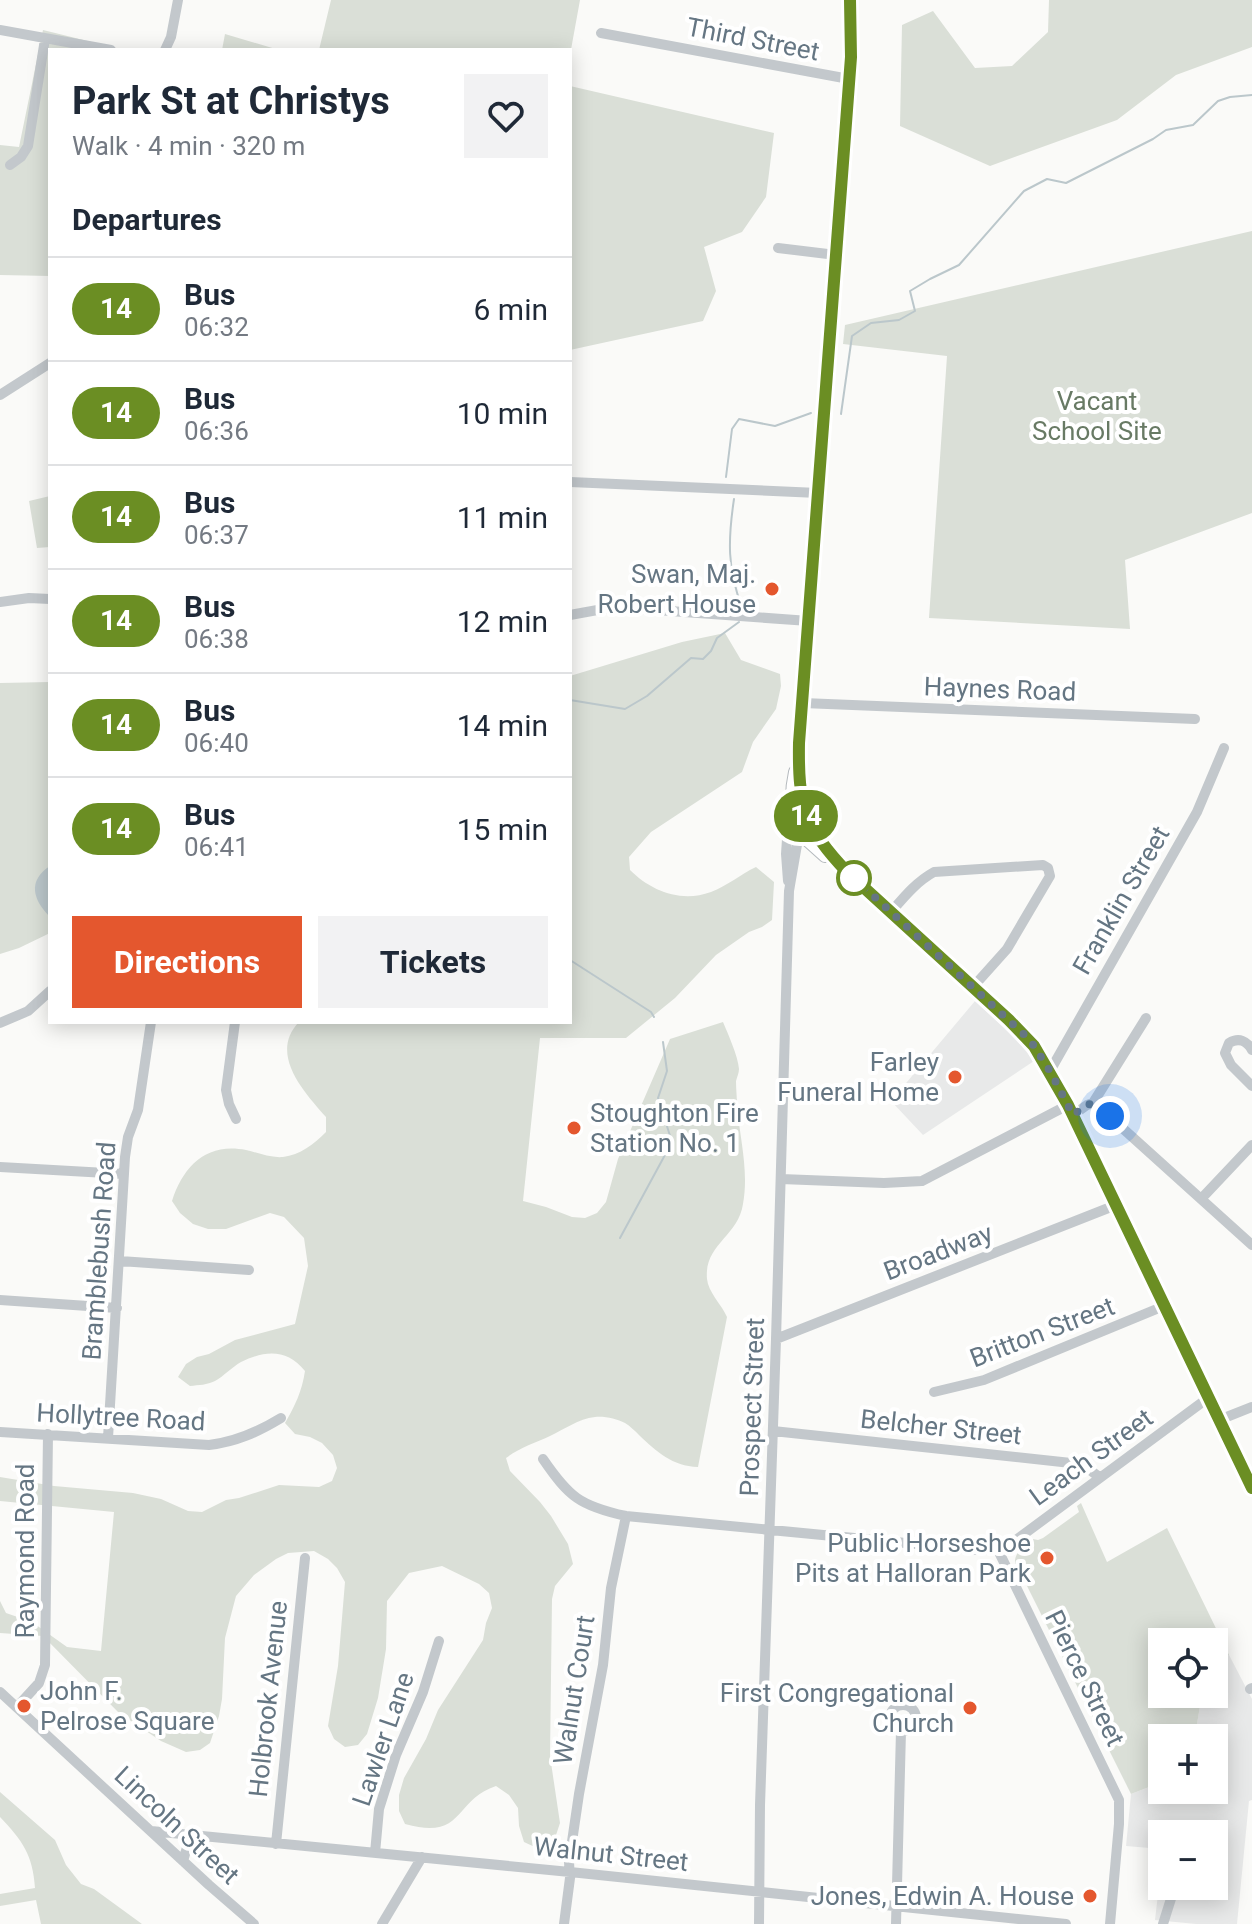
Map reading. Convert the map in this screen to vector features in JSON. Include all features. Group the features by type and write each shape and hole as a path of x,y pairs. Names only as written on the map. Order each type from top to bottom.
{"main road":[{"path":"849,0 851,57 792,818 804,842 857,881"},
{"path":"798,757 801,797 809,823 833,858 1030,1040 1050,1071 1252,1488"},
{"path":"804,842 809,823"}],"street":[{"path":"166,48 178,0"},
{"path":"0,30 99,48"},
{"name":"Third Street","path":"601,33 849,79"},
{"path":"10,165 21,157 28,146 45,39"},
{"path":"778,248 836,255"},
{"path":"0,395 48,364"},
{"path":"572,482 818,493"},
{"path":"0,602 48,599"},
{"path":"572,615 614,607 809,621"},
{"name":"Haynes Road","path":"803,703 1195,719"},
{"name":"Franklin Street","path":"1050,1071 1197,812 1224,748"},
{"name":"Prospect Street","path":"759,1924 760,1805 789,891 787,839 804,842 794,864 789,891"},
{"path":"891,912 912,888 934,872 1043,865 1048,868 1050,876 1007,949 973,987"},
{"path":"0,1023 28,1011 48,993"},
{"path":"781,1179 884,1183 922,1181 1071,1110 1093,1103 1146,1018"},
{"name":"Bramblebush Road","path":"108,1438 124,1174 128,1137 138,1110 151,1024"},
{"path":"235,1024 226,1090 236,1119"},
{"path":"1252,1050 1245,1042 1237,1040 1229,1043 1225,1053 1231,1065 1252,1086"},
{"path":"1093,1103 1252,1245"},
{"path":"1201,1199 1252,1145"},
{"path":"0,1167 124,1174"},
{"name":"Broadway","path":"776,1339 1116,1205"},
{"path":"120,1261 249,1270"},
{"path":"0,1300 117,1308"},
{"name":"Britton Street","path":"934,1392 984,1380 1164,1306"},
{"name":"Leach Street","path":"998,1550 1016,1540 1208,1398"},
{"path":"1219,1420 1252,1407"},
{"name":"Hollytree Road","path":"0,1432 216,1444 251,1435 281,1418"},
{"name":"Belcher Street","path":"773,1431 1071,1463 1085,1466 1099,1477"},
{"name":"Raymond Road","path":"17,1707 38,1685 45,1665 48,1434"},
{"path":"543,1459 569,1493 582,1502 597,1510 626,1516 998,1550"},
{"name":"Walnut Court","path":"564,1924 577,1807 603,1665 611,1588 626,1516"},
{"name":"Pierce Street","path":"998,1550 1119,1800 1110,1924"},
{"name":"Holbrook Avenue","path":"276,1844 305,1558"},
{"name":"Lawler Lane","path":"375,1853 379,1809 439,1641"},
{"name":"Lincoln Street","path":"0,1692 249,1922"},
{"path":"896,1924 901,1731"},
{"name":"Walnut Street","path":"151,1831 1066,1924"},
{"path":"183,1861 194,1835"},
{"path":"382,1924 422,1857"},
{"path":"1163,1924 1171,1900"}],"shaded area":[{"path":"48,868 48,914 35,891 35,884"},
{"path":"975,1001 1016,1039 1034,1061 923,1135 891,1101"},
{"path":"1228,1655 1252,1699 1252,1800 1249,1801 1237,1924 1155,1920 1157,1900 1228,1900 1228,1820 1148,1820 1148,1848 1126,1846 1131,1794 1148,1787 1148,1804 1228,1804 1228,1724 1197,1724 1200,1708 1228,1708"}],"green space":[{"path":"331,0 580,0 571,48 319,48"},
{"path":"1049,0 1252,0 1252,47 1176,75 1117,120 990,166 900,126 902,25 933,11 975,68 1012,66 1048,32"},
{"path":"43,30 116,48 48,48 48,276 0,275 0,145 19,147"},
{"path":"225,34 272,48 222,48"},
{"path":"572,86 774,133 766,197 742,232 704,247 716,291 703,321 572,350"},
{"name":"Vacant School Site","path":"1252,231 1252,513 1125,560 1130,629 929,618 947,356 843,344 845,325"},
{"path":"48,496 48,547 37,548 29,501"},
{"path":"725,633 741,660 780,674 776,709 753,742 742,772 651,832 629,857 630,870 657,889 689,896 717,889 756,867 774,882 772,920 716,955 675,998 626,1038 540,1038 523,1201 572,1217 585,1218 597,1213 606,1202 618,1159 670,1039 723,1022 739,1069 736,1081 745,1179 743,1204 735,1225 716,1249 707,1267 712,1294 727,1317 698,1467 673,1461 625,1423 603,1417 577,1422 506,1458 510,1471 551,1516 568,1544 573,1564 555,1586 552,1599 550,1756 560,1823 553,1844 539,1849 524,1842 518,1808 509,1795 496,1786 482,1792 457,1817 438,1827 405,1824 399,1811 404,1778 438,1710 483,1640 492,1608 489,1593 479,1584 442,1566 409,1573 387,1601 386,1649 378,1698 367,1734 358,1745 345,1747 334,1739 328,1726 338,1666 345,1582 328,1559 314,1551 288,1553 276,1559 254,1575 236,1596 225,1638 219,1716 210,1743 200,1750 186,1752 161,1741 119,1713 43,1636 0,1633 0,1601 6,1613 32,1622 67,1647 101,1651 114,1512 0,1501 0,1477 54,1486 133,1493 161,1499 188,1511 202,1512 226,1500 279,1485 319,1487 332,1481 337,1468 333,1455 322,1443 295,1434 285,1423 298,1398 305,1371 291,1359 276,1354 259,1355 203,1385 190,1386 178,1377 186,1364 197,1357 235,1340 295,1324 308,1266 304,1238 284,1217 270,1213 226,1229 208,1229 193,1224 172,1201 177,1188 190,1167 208,1153 232,1148 283,1157 306,1148 326,1132 326,1117 300,1085 288,1060 290,1034 298,1024 572,1024 572,675 682,642"},
{"path":"48,682 48,934 0,954 0,683"},
{"path":"1081,1503 1107,1562 1167,1528 1216,1628 1148,1628 1148,1708 1200,1708 1197,1724 1148,1724 1148,1787 1131,1794 1026,1584 1023,1584 1016,1570 1017,1554 1033,1539 1043,1538 1079,1512 1077,1506"},
{"path":"0,1792 55,1840 66,1865 81,1884 94,1889 142,1924 41,1924 36,1900 0,1906 0,1894 35,1888 32,1866 25,1849 0,1817"}],"waterway":[{"path":"841,414 852,336 871,323 899,320 915,311 910,291 959,265 1024,191 1047,179 1066,183 1166,130 1193,125 1218,101 1252,95"},
{"path":"726,477 732,429 739,419 775,426 811,413"},
{"path":"734,499 730,554 742,607"},
{"path":"572,700 625,709 647,696 691,658 703,659 717,638 739,622"},
{"path":"572,961 651,1012 654,1017"},
{"path":"620,1238 672,1142 658,1098 667,1071 663,1042"}],"bus line":[{"name":"14","path":"850,0 851,57 798,757 804,809 809,823 833,858 1009,1020 1039,1052 1068,1105 1252,1488"}],"place":[{"name":"Swan, Maj. Robert House","path":"772,589"},
{"name":"Farley Funeral Home","path":"955,1077"},
{"name":"Stoughton Fire Station No. 1","path":"574,1128"},
{"name":"Public Horseshoe Pits at Halloran Park","path":"1047,1558"},
{"name":"John F. Pelrose Square","path":"24,1706"},
{"name":"First Congregational Church","path":"970,1708"},
{"name":"Jones, Edwin A. House","path":"1090,1896"}],"route":[{"path":"854,878 1030,1040 1073,1115 1093,1103 1110,1116"}]}
